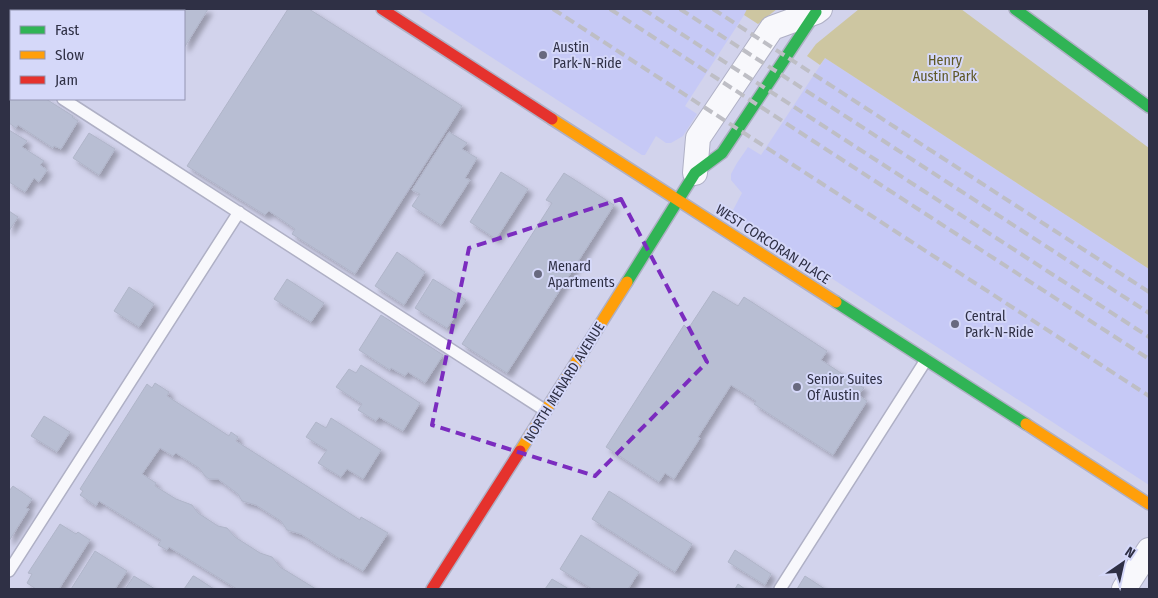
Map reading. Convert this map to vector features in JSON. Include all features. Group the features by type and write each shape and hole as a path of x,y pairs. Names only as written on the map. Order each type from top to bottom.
{"street":[{"name":"WEST CORCORAN PLACE","path":"382,9 1149,504"},
{"path":"1015,9 1149,107"},
{"name":"NORTH MENARD AVENUE","path":"432,589 695,173 698,138 772,28 818,10"},
{"path":"1124,589 1149,550"}],"lane":[{"path":"65,100 546,411"},
{"path":"9,571 239,212"},
{"path":"780,589 926,360"}],"highlighted area":[{"path":"621,199 707,362 595,476 432,425 469,248"}],"shaded area":[{"path":"417,9 748,9 685,106 697,114 683,136 671,143 666,143 656,136 645,155 642,155"},
{"path":"825,58 1149,269 1149,485 733,214 732,212 742,193 731,180 731,174 737,163 748,147 761,155"}],"green space":[{"path":"747,9 777,9 758,24 744,15"},
{"name":"Henry Austin Park","path":"859,9 961,9 1149,148 1149,269 825,58 820,65 807,56 816,44"}],"building":[{"path":"208,9 185,46 185,10 144,10"},
{"path":"288,9 309,9 462,106 355,274 292,234 295,229 269,211 265,215 187,166"},
{"path":"10,84 10,100 48,100 78,121 61,149 54,146 53,148 18,125 16,128 9,123"},
{"path":"9,130 27,141 22,147 44,161 40,165 47,170 39,182 34,178 25,192 9,182"},
{"path":"449,132 467,143 462,149 477,158 465,178 470,180 441,225 412,206 420,194 412,190"},
{"path":"89,133 115,149 99,175 73,158"},
{"path":"501,172 528,189 496,239 470,222"},
{"name":"Menard Apartments","path":"564,173 614,205 507,373 462,344 552,203 546,200"},
{"path":"9,211 18,217 9,231"},
{"path":"397,252 425,272 404,305 375,286"},
{"path":"287,279 324,303 311,322 274,299"},
{"path":"433,279 466,300 447,328 415,308"},
{"path":"129,287 154,304 139,327 114,311"},
{"name":"Senior Suites Of Austin","path":"713,291 738,306 744,297 827,351 821,360 864,388 858,395 867,401 833,455 754,404 756,401 731,385 674,479 665,473 659,482 606,447 684,325 688,329"},
{"path":"381,315 443,355 425,383 408,372 405,376 391,368 390,370 359,350"},
{"path":"361,365 420,403 403,431 379,417 376,421 358,410 362,404 336,387 349,369 356,373"},
{"path":"155,383 169,392 167,396 229,436 231,432 238,437 236,441 360,520 361,517 388,533 363,571 301,534 287,530 281,521 256,505 242,501 238,494 218,479 209,479 199,468 176,453 173,456 160,448 142,474 156,483 155,486 176,499 192,505 198,513 218,526 227,528 235,537 260,553 272,557 280,567 316,589 237,589 169,547 167,550 158,545 161,540 99,501 96,506 80,495 83,491 80,489 147,384 152,388"},
{"path":"44,416 70,432 57,452 31,436"},
{"path":"331,418 381,450 363,479 347,469 341,477 318,463 327,450 306,437 316,422 326,428"},
{"path":"13,486 32,499 26,508 29,509 9,541 9,491"},
{"path":"609,491 692,544 675,572 592,519"},
{"path":"60,524 90,540 59,589 36,589 27,583 32,574 28,573"},
{"path":"581,535 639,572 628,589 592,589 560,569"},
{"path":"735,550 771,574 765,585 728,562"},
{"path":"95,551 127,571 115,589 71,589"},
{"path":"134,576 155,589 125,589"},
{"path":"194,576 214,589 184,589"},
{"path":"805,576 825,589 797,589"},
{"path":"552,579 569,589 545,589"},
{"path":"738,584 745,589 735,589"}],"railway":[{"path":"553,9 1149,396"},
{"path":"610,9 1149,359"},
{"path":"643,9 1149,337"},
{"path":"680,9 1149,313"},
{"path":"713,9 1149,292"}],"traffic: fast":[{"path":"1015,9 1149,107"},
{"path":"627,282 695,173 722,153 816,12"},
{"path":"836,302 1026,424"}],"traffic: slow":[{"path":"552,119 836,302"},
{"path":"520,451 627,282"},
{"path":"1026,424 1149,504"}],"traffic: jam":[{"path":"382,9 552,119"},
{"path":"432,589 520,451"}],"place":[{"name":"Austin Park-N-Ride","path":"543,55"},
{"name":"Menard Apartments","path":"538,274"},
{"name":"Central Park-N-Ride","path":"955,324"},
{"name":"Senior Suites Of Austin","path":"797,387"}]}
